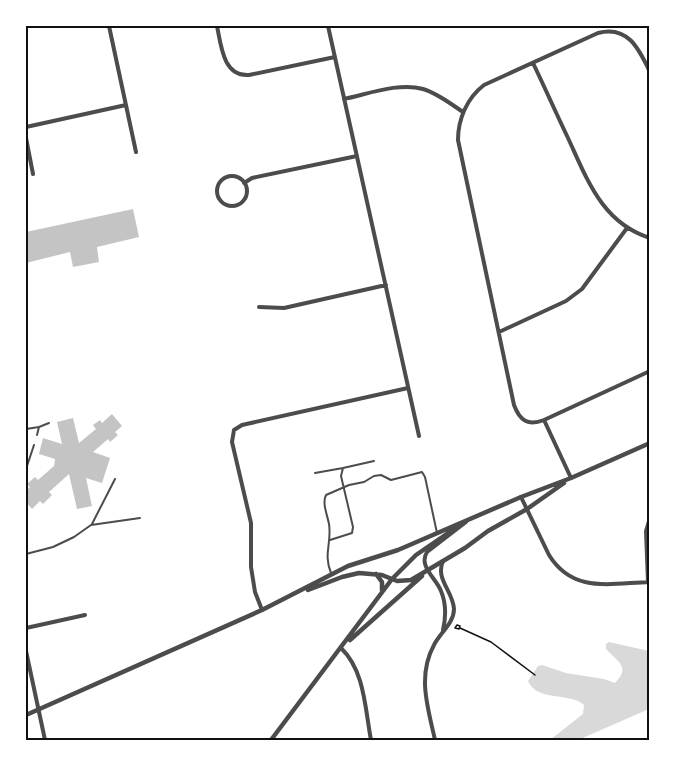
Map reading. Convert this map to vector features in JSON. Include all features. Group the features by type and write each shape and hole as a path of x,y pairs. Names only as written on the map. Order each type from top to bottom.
{"street":[{"path":"109,26 136,152"},
{"path":"217,26 225,59 232,70 239,75 249,75 334,57"},
{"path":"328,26 419,436"},
{"path":"650,72 634,42 624,35 603,31 484,85 475,93 463,112 458,140 513,399 519,417 531,423 544,420 650,372"},
{"path":"534,63 589,184 609,213 627,228 650,238"},
{"path":"344,99 412,87 430,92 463,112"},
{"path":"26,127 126,105"},
{"path":"26,138 33,174"},
{"path":"244,183 252,178 357,156"},
{"path":"232,176 244,183 246,197 239,204 230,206 221,201 217,192 223,180 232,176"},
{"path":"499,332 566,301 582,289 627,228"},
{"path":"260,308 284,308 386,285"},
{"path":"262,610 255,592 251,567 251,523 232,439 234,430 242,425 408,388"},
{"path":"544,420 571,478"},
{"path":"26,715 262,610 331,574 359,562 398,550 650,443"},
{"path":"341,648 428,571 488,531 527,509 571,478"},
{"path":"521,497 554,564 567,576 596,585 649,582 646,531 650,518"},
{"path":"443,631 445,614 443,596 424,563 428,552 472,518"},
{"path":"272,741 392,579 428,546 472,518"},
{"path":"435,741 424,682 430,654 452,618 454,609 451,595 441,576 440,568 443,561"},
{"path":"285,599 342,577 359,573 376,574 407,581 428,571"},
{"path":"376,574 382,582 380,594"},
{"path":"26,628 85,615"},
{"path":"341,648 350,656 358,671 371,741"},
{"path":"26,651 45,741"}],"lane":[{"path":"26,429 49,423"},
{"path":"37,435 39,427"},
{"path":"26,469 34,445"},
{"path":"315,473 374,461"},
{"path":"330,540 352,533 353,527 341,476 343,468"},
{"path":"331,574 326,561 330,527 323,499 326,495 345,489 349,485 364,482 374,476 381,475 391,480 422,472 437,533"},
{"path":"91,525 115,478"},
{"path":"26,554 53,547 74,537 91,525 140,518"}],"path":[{"path":"460,628 491,642 535,675"}],"shaded area":[{"path":"609,642 649,651 649,709 578,740 550,740 583,714 584,705 578,701 539,692 532,688 528,681 538,666 542,665 566,673 615,683 622,669 618,661 606,649 606,644"}],"building":[{"path":"133,209 139,237 97,247 99,262 73,267 70,252 26,263 26,232"},
{"path":"112,414 122,426 115,432 118,435 110,442 108,439 93,452 110,458 102,483 86,478 92,506 77,509 69,474 49,492 52,495 43,504 40,501 32,509 26,502 26,491 30,487 27,484 35,477 38,480 54,466 55,459 39,454 43,438 62,444 57,422 73,418 79,443 96,429 93,425 100,420 102,423"}]}
